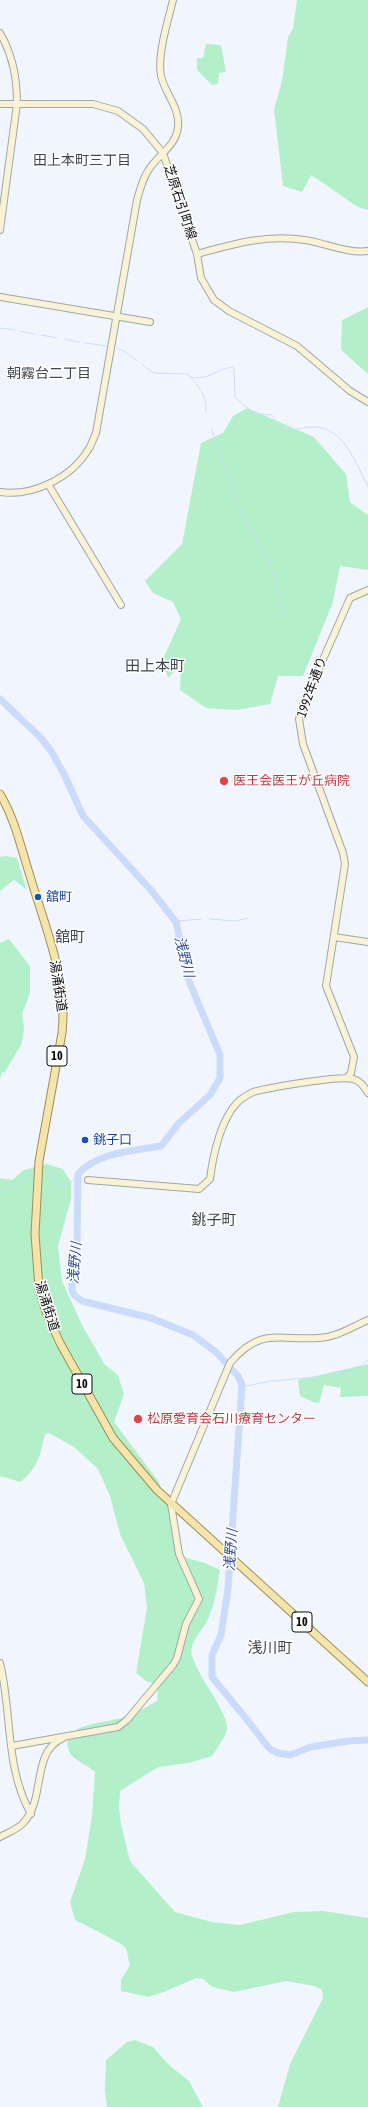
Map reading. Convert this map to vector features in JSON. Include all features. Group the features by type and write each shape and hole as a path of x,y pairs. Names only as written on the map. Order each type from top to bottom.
{"main road":[{"name":"湯涌街道","path":"0,794 16,830 52,950 62,993 62,1032 37,1178 35,1253 39,1288 46,1312 60,1343 114,1438 157,1490 368,1682"}],"street":[{"path":"0,492 15,493 48,484 68,472 88,450 96,432 116,316 141,187 148,171 177,136 179,117 176,108 164,87 160,74 162,50 173,0"},
{"path":"0,33 16,72 17,104 0,230"},
{"name":"芝原石引町線","path":"0,104 93,104 118,111 143,129 163,153 197,254 201,278 214,300 229,311 297,346 350,391 368,402"},
{"path":"197,254 237,242 269,238 305,240 350,250 368,251"},
{"path":"0,297 150,322"},
{"path":"48,484 122,605"},
{"name":"1992年通り","path":"347,1078 351,1073 354,1057 326,986 345,864 343,853 303,744 299,718 303,705 350,598 368,590"},
{"path":"334,937 368,942"},
{"path":"88,1180 199,1189 210,1179 212,1157 220,1134 230,1114 240,1100 253,1092 274,1087 347,1078 359,1081 368,1093"},
{"path":"12,1746 70,1735 106,1731 118,1727 127,1720 167,1674 177,1658 186,1624 200,1599 179,1554 171,1504 224,1376 230,1363 237,1354 253,1342 265,1338 276,1336 319,1338 337,1335 368,1320"},
{"path":"0,1663 16,1776 24,1802 30,1814"},
{"path":"0,1837 23,1824 30,1814 38,1795 41,1770 47,1751 53,1744 70,1735"}],"green space":[{"path":"297,0 368,0 368,210 358,207 311,175 302,192 283,186 274,109 282,81 288,37 293,29"},
{"path":"206,44 221,45 226,72 219,73 218,84 212,85 197,70 197,58 203,58"},
{"path":"368,307 368,374 341,350 342,320"},
{"path":"247,408 314,437 346,474 350,502 368,515 368,570 340,566 333,602 303,676 278,676 270,704 237,710 206,708 180,690 181,665 168,678 163,659 181,619 173,602 153,593 145,581 182,544 201,443 223,433 233,416"},
{"path":"6,856 17,858 27,890 14,880 0,891 0,857"},
{"path":"9,939 30,966 30,993 22,1014 24,1026 21,1045 5,1072 2,1072 0,1079 0,943"},
{"path":"47,1164 63,1169 71,1182 71,1199 58,1246 62,1281 82,1325 105,1365 118,1375 124,1394 114,1422 159,1482 169,1511 176,1555 205,1563 220,1570 212,1610 192,1646 192,1655 195,1664 223,1714 227,1729 223,1739 212,1756 189,1763 158,1767 120,1791 119,1807 121,1824 130,1861 175,1912 212,1922 240,1925 294,1912 323,1911 368,1918 368,2107 278,2107 290,2064 323,1998 322,1990 314,1986 286,1981 234,1992 212,1987 203,1979 196,1978 164,1992 148,1997 121,1991 121,1980 130,1965 125,1947 75,1920 70,1902 85,1859 92,1816 95,1772 73,1757 69,1751 68,1742 71,1735 77,1730 95,1723 114,1720 126,1716 157,1701 158,1685 146,1681 136,1673 147,1608 144,1583 120,1534 110,1496 98,1469 74,1447 49,1433 45,1434 42,1449 35,1466 26,1477 20,1482 0,1476 0,1178 12,1180 24,1170"},
{"path":"368,1364 368,1396 340,1397 341,1388 324,1385 319,1403 300,1396 298,1380"},
{"path":"135,2040 153,2047 169,2065 189,2081 203,2107 107,2107 105,2091 106,2060 127,2042"}],"waterway":[{"path":"0,328 15,330"},
{"path":"20,331 34,334"},
{"path":"41,335 57,338"},
{"path":"65,339 79,342"},
{"path":"85,343 107,346"},
{"path":"117,348 124,351 137,361"},
{"path":"141,364 154,373 187,374 196,383 204,396 206,413"},
{"path":"190,377 197,378 209,376 225,369 234,368 235,397 253,413 272,415 280,428 283,429 291,430 314,427 324,428 333,433 348,448 368,487"},
{"path":"211,428 227,472 235,500 269,563 276,585 283,617"},
{"name":"浅野川","path":"0,699 41,738 51,751 64,774 83,816 150,889 176,922 189,981 220,1055 220,1078 210,1095 179,1123 161,1146 128,1151 106,1157 95,1161 78,1174 77,1244 72,1278 72,1291 75,1296 82,1301 151,1318 193,1335 216,1352 238,1376 242,1385 228,1589 221,1635 212,1655 212,1677 270,1749 278,1753 290,1755 311,1747 348,1741 368,1740"},
{"path":"210,919 235,921 248,918"},
{"path":"176,922 201,919"},
{"path":"0,1190 19,1185 32,1167 35,1166"},
{"path":"42,1168 51,1175 60,1187 69,1184 78,1174"},
{"path":"242,1385 246,1386 271,1381 318,1377 338,1372 350,1374 368,1360"}],"place":[{"name":"医王会医王が丘病院","path":"224,781"},
{"name":"舘町","path":"38,897"},
{"name":"銚子口","path":"85,1140"},
{"name":"松原愛育会石川療育センター","path":"138,1419"}],"district":[{"name":"田上本町三丁目","path":"82,161"},
{"name":"朝霧台二丁目","path":"49,374"},
{"name":"田上本町","path":"155,666"},
{"name":"舘町","path":"70,937"},
{"name":"銚子町","path":"214,1220"},
{"name":"浅川町","path":"270,1648"}]}
